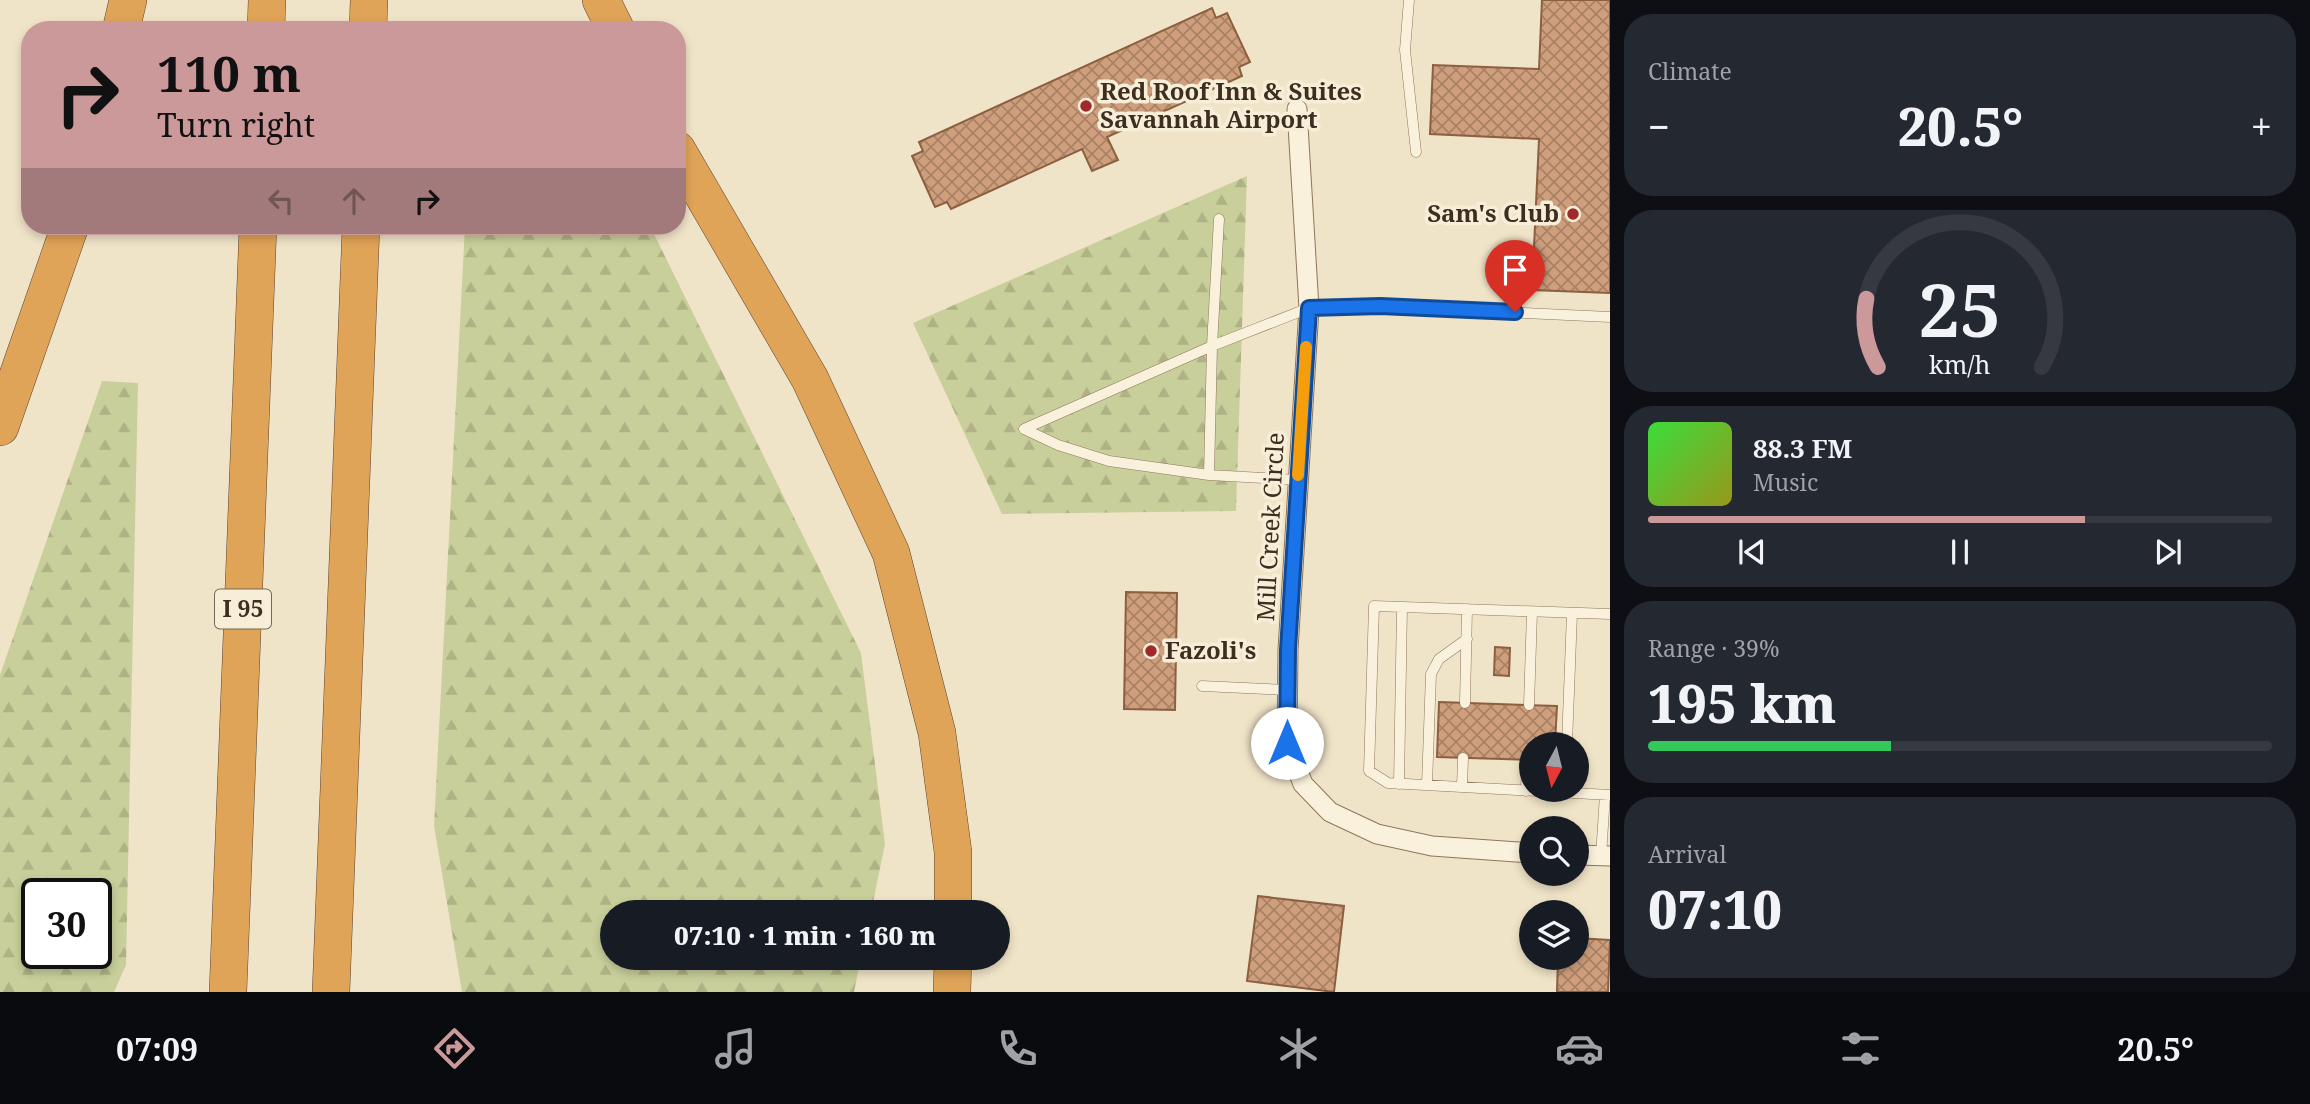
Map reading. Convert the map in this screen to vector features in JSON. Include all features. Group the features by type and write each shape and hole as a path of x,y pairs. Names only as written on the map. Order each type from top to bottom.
{"highway":[{"path":"123,21 128,0"},
{"path":"266,21 267,0"},
{"path":"368,21 369,0"},
{"path":"601,0 612,21"},
{"path":"686,165 810,379 891,553 937,733 953,852 953,900"},
{"path":"0,427 67,235"},
{"name":"I 95","path":"228,992 258,235"},
{"path":"331,992 361,235"},
{"path":"952,992 953,970"}],"street":[{"name":"Mill Creek Circle","path":"1297,109 1309,308 1288,650 1287,743 1303,783 1330,813 1377,834 1432,846 1519,852"}],"lane":[{"path":"1409,0 1405,50 1416,152"},
{"path":"1209,475 1219,219"},
{"path":"1298,480 1209,475 1109,461 1058,445 1024,429 1212,346 1309,308 1380,306 1610,317"},
{"path":"1519,791 1388,783 1369,771 1374,606 1610,614"},
{"path":"1399,783 1402,607"},
{"path":"1465,703 1467,609"},
{"path":"1529,705 1532,612"},
{"path":"1567,732 1572,612"},
{"path":"1427,785 1431,674 1439,659 1467,639"},
{"path":"1202,686 1288,690"},
{"path":"1462,788 1463,758"},
{"path":"1589,793 1607,795 1606,856"}],"green space":[{"path":"1247,176 1236,511 1002,514 913,323"},
{"path":"465,235 654,235 861,653 885,844 873,900 600,900 600,970 858,970 854,992 462,992 434,826"},
{"path":"102,381 138,383 126,965 114,992 0,992 0,675"}],"building":[{"name":"Sam's Club","path":"1542,0 1610,0 1610,293 1532,290 1539,139 1430,134 1433,65 1539,69"},
{"name":"Red Roof Inn & Suites Savannah Airport","path":"1212,8 1216,18 1227,13 1250,62 1239,67 1242,76 1107,137 1118,160 1092,171 1082,149 951,209 947,202 935,207 912,156 923,151 919,142"},
{"name":"Fazoli's","path":"1126,592 1177,593 1175,710 1124,709"},
{"path":"1495,647 1510,648 1509,676 1494,675"},
{"path":"1439,702 1557,706 1556,732 1519,732 1519,760 1437,757"},
{"path":"1258,896 1344,906 1334,992 1247,981"},
{"path":"1589,939 1610,940 1608,992 1557,992 1558,970 1589,970"}],"slow traffic":[{"path":"1298,475 1306,347"}],"place":[{"name":"Red Roof Inn & Suites Savannah Airport","path":"1086,106"},
{"name":"Sam's Club","path":"1573,214"},
{"name":"Fazoli's","path":"1151,651"}],"route":[{"path":"1287,743 1288,650 1309,308 1380,306 1515,312"}]}
